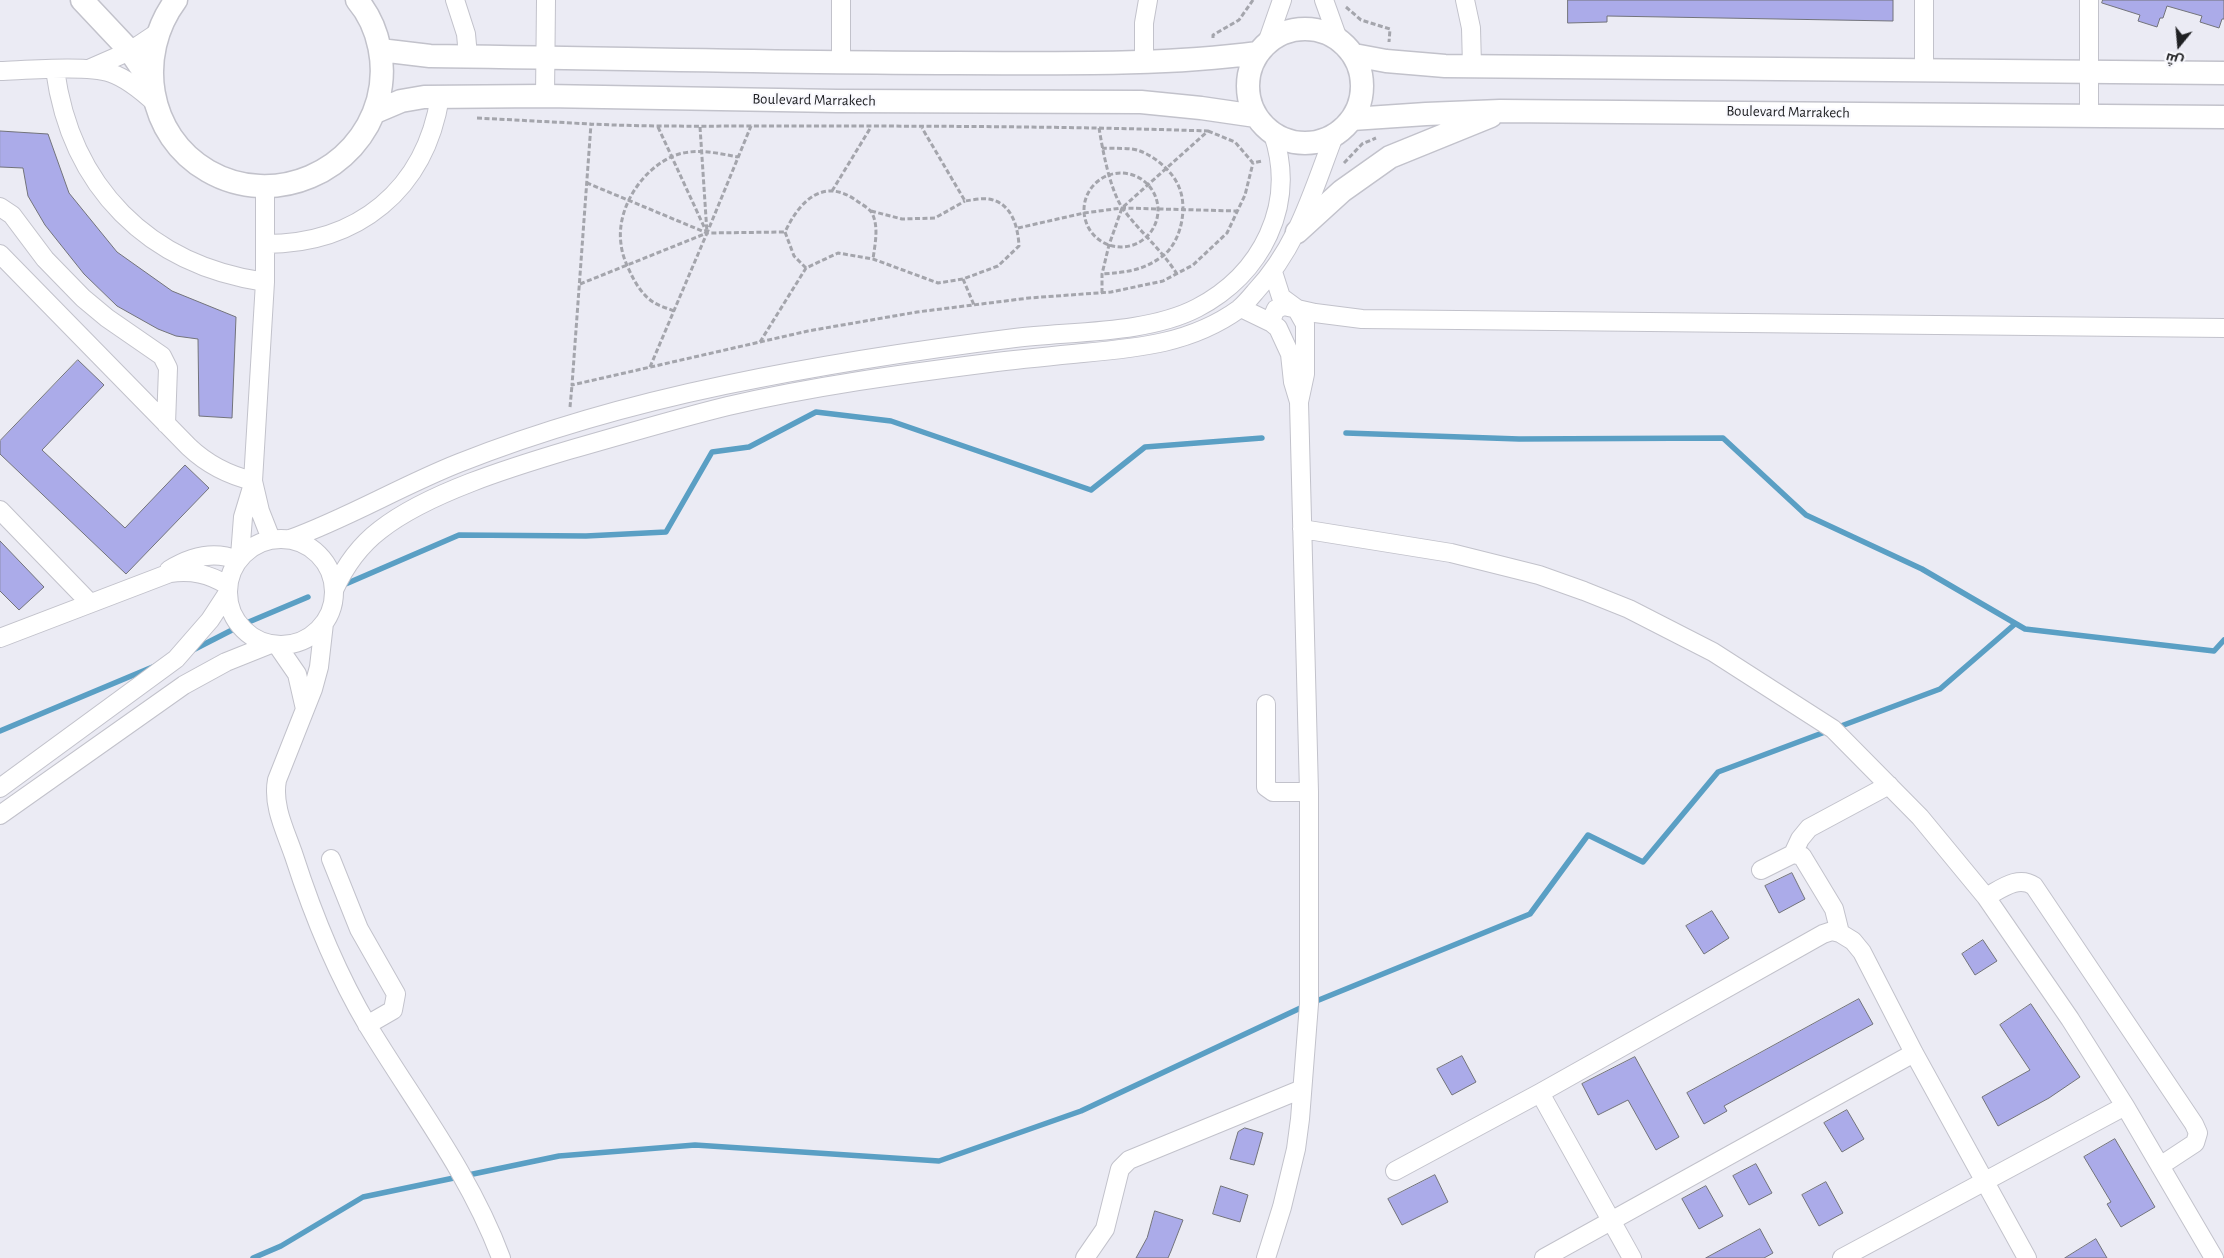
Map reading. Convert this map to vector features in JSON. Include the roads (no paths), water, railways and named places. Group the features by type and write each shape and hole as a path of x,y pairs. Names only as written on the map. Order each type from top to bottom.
{"main road":[{"path":"82,0 130,51 153,92 167,130 185,153 208,171 236,182 265,186 293,183 319,174 343,158 362,137 375,112 380,92 382,71 380,50 372,25 357,0"},
{"path":"153,92 151,57 157,33 167,12 176,0"},
{"path":"1302,29 1325,32 1338,39 1354,55 1363,81 1362,94 1352,119 1334,136 1309,144 1290,142 1272,134 1256,116 1247,91 1252,64 1262,48 1280,34 1302,29"},
{"path":"380,50 404,54 545,58 841,63 1144,63 1214,59 1262,48"},
{"path":"1354,55 1418,65 2224,73"},
{"name":"Boulevard Marrakech","path":"375,112 401,101 424,97 546,96 837,101 1141,102 1256,116"},
{"path":"1297,232 1342,191 1390,157 1500,111"},
{"name":"Boulevard Marrakech","path":"1352,119 1500,111 1694,111 2224,117"}],"street":[{"path":"455,0 466,34 468,56"},
{"path":"546,0 546,96"},
{"path":"840,0 841,63"},
{"path":"1144,63 1144,24 1148,0"},
{"path":"1262,48 1282,0"},
{"path":"1324,0 1338,39"},
{"path":"1465,0 1470,28 1472,66"},
{"path":"1924,0 1924,71"},
{"path":"2089,0 2089,116"},
{"path":"88,69 130,51 157,33"},
{"path":"0,71 88,69 110,73 153,92"},
{"path":"55,70 63,115 80,158 121,214 138,230 177,255 219,273 265,282"},
{"path":"265,244 304,242 323,238 358,222 382,206 403,185 424,153 437,116 440,97"},
{"path":"290,539 330,524 406,486 458,464 560,428 664,399 848,362 1011,339 1127,328 1164,321 1181,315 1212,299 1228,286 1242,272 1262,246 1274,224 1281,189 1280,158 1272,134"},
{"path":"0,815 184,685 226,662 274,645 293,643 308,638 324,623 330,613 334,590 348,563 373,535 391,522 430,501 466,486 545,458 693,415 778,396 959,367 1161,344 1202,331 1241,308 1273,272 1307,212 1334,136"},
{"path":"239,558 243,517 254,481 265,282 265,186"},
{"path":"0,206 12,215 45,259 83,298 107,318 162,356 168,368 166,424"},
{"path":"0,254 200,457 212,466 239,478 254,481"},
{"path":"1266,1258 1292,1168 1300,1119 1309,1004 1309,792 1299,402 1305,374 1306,329 1296,308 1281,296 1273,272"},
{"path":"1299,402 1292,382 1290,354 1272,318 1279,307 1284,306 1315,314 1362,319 2224,328"},
{"path":"1241,308 1275,326 1289,330 1306,329 1362,319"},
{"path":"254,481 260,511 271,539"},
{"path":"0,510 90,603"},
{"path":"1302,529 1408,545 1493,563 1566,585 1628,609 1713,652 1833,729 1889,784 1956,859 1986,897 2070,1019 2125,1106 2214,1258"},
{"path":"0,788 176,659 210,620 227,589 232,568 239,558 254,544 271,539 290,539 300,542 318,553 330,570 334,590"},
{"path":"0,638 160,576 175,566 202,556 221,554 239,558"},
{"path":"160,576 192,572 204,574 227,589"},
{"path":"227,589 229,606 240,626 254,638 274,645 285,654 297,674 305,709"},
{"path":"324,623 319,667 305,709 277,780 277,808 315,917 342,977 368,1025 462,1177 484,1217 501,1258"},
{"path":"1266,704 1266,786 1273,792 1309,792"},
{"path":"1761,870 1793,854 1800,839 1809,828 1889,784"},
{"path":"1793,854 1805,859 1834,909 1840,933"},
{"path":"331,859 359,929 396,994 393,1010 368,1025"},
{"path":"1986,897 2016,882 2025,882 2034,886 2194,1124 2198,1133 2195,1143 2160,1166"},
{"path":"1395,1172 1540,1093 1822,934 1832,931 1840,933 1853,941 1862,952 1914,1053 2027,1258"},
{"path":"1544,1258 1914,1053"},
{"path":"1085,1258 1106,1230 1120,1169 1130,1160 1302,1089"},
{"path":"1540,1093 1632,1258"},
{"path":"1842,1258 2125,1106"}],"waterway":[{"path":"341,586 459,535 586,536 666,532 712,452 749,447 816,412 891,421 1091,490 1145,447 1262,438"},
{"path":"1346,433 1519,439 1723,438 1806,515 1922,569 2025,629 2214,651 2224,640"},
{"path":"244,624 308,597"},
{"path":"253,1258 281,1246 363,1197 559,1156 695,1145 939,1161 1081,1111 1309,1004 1530,914 1588,835 1643,862 1718,772 1940,689 2015,624"},
{"path":"191,651 232,630"},
{"path":"0,731 155,666"}]}
